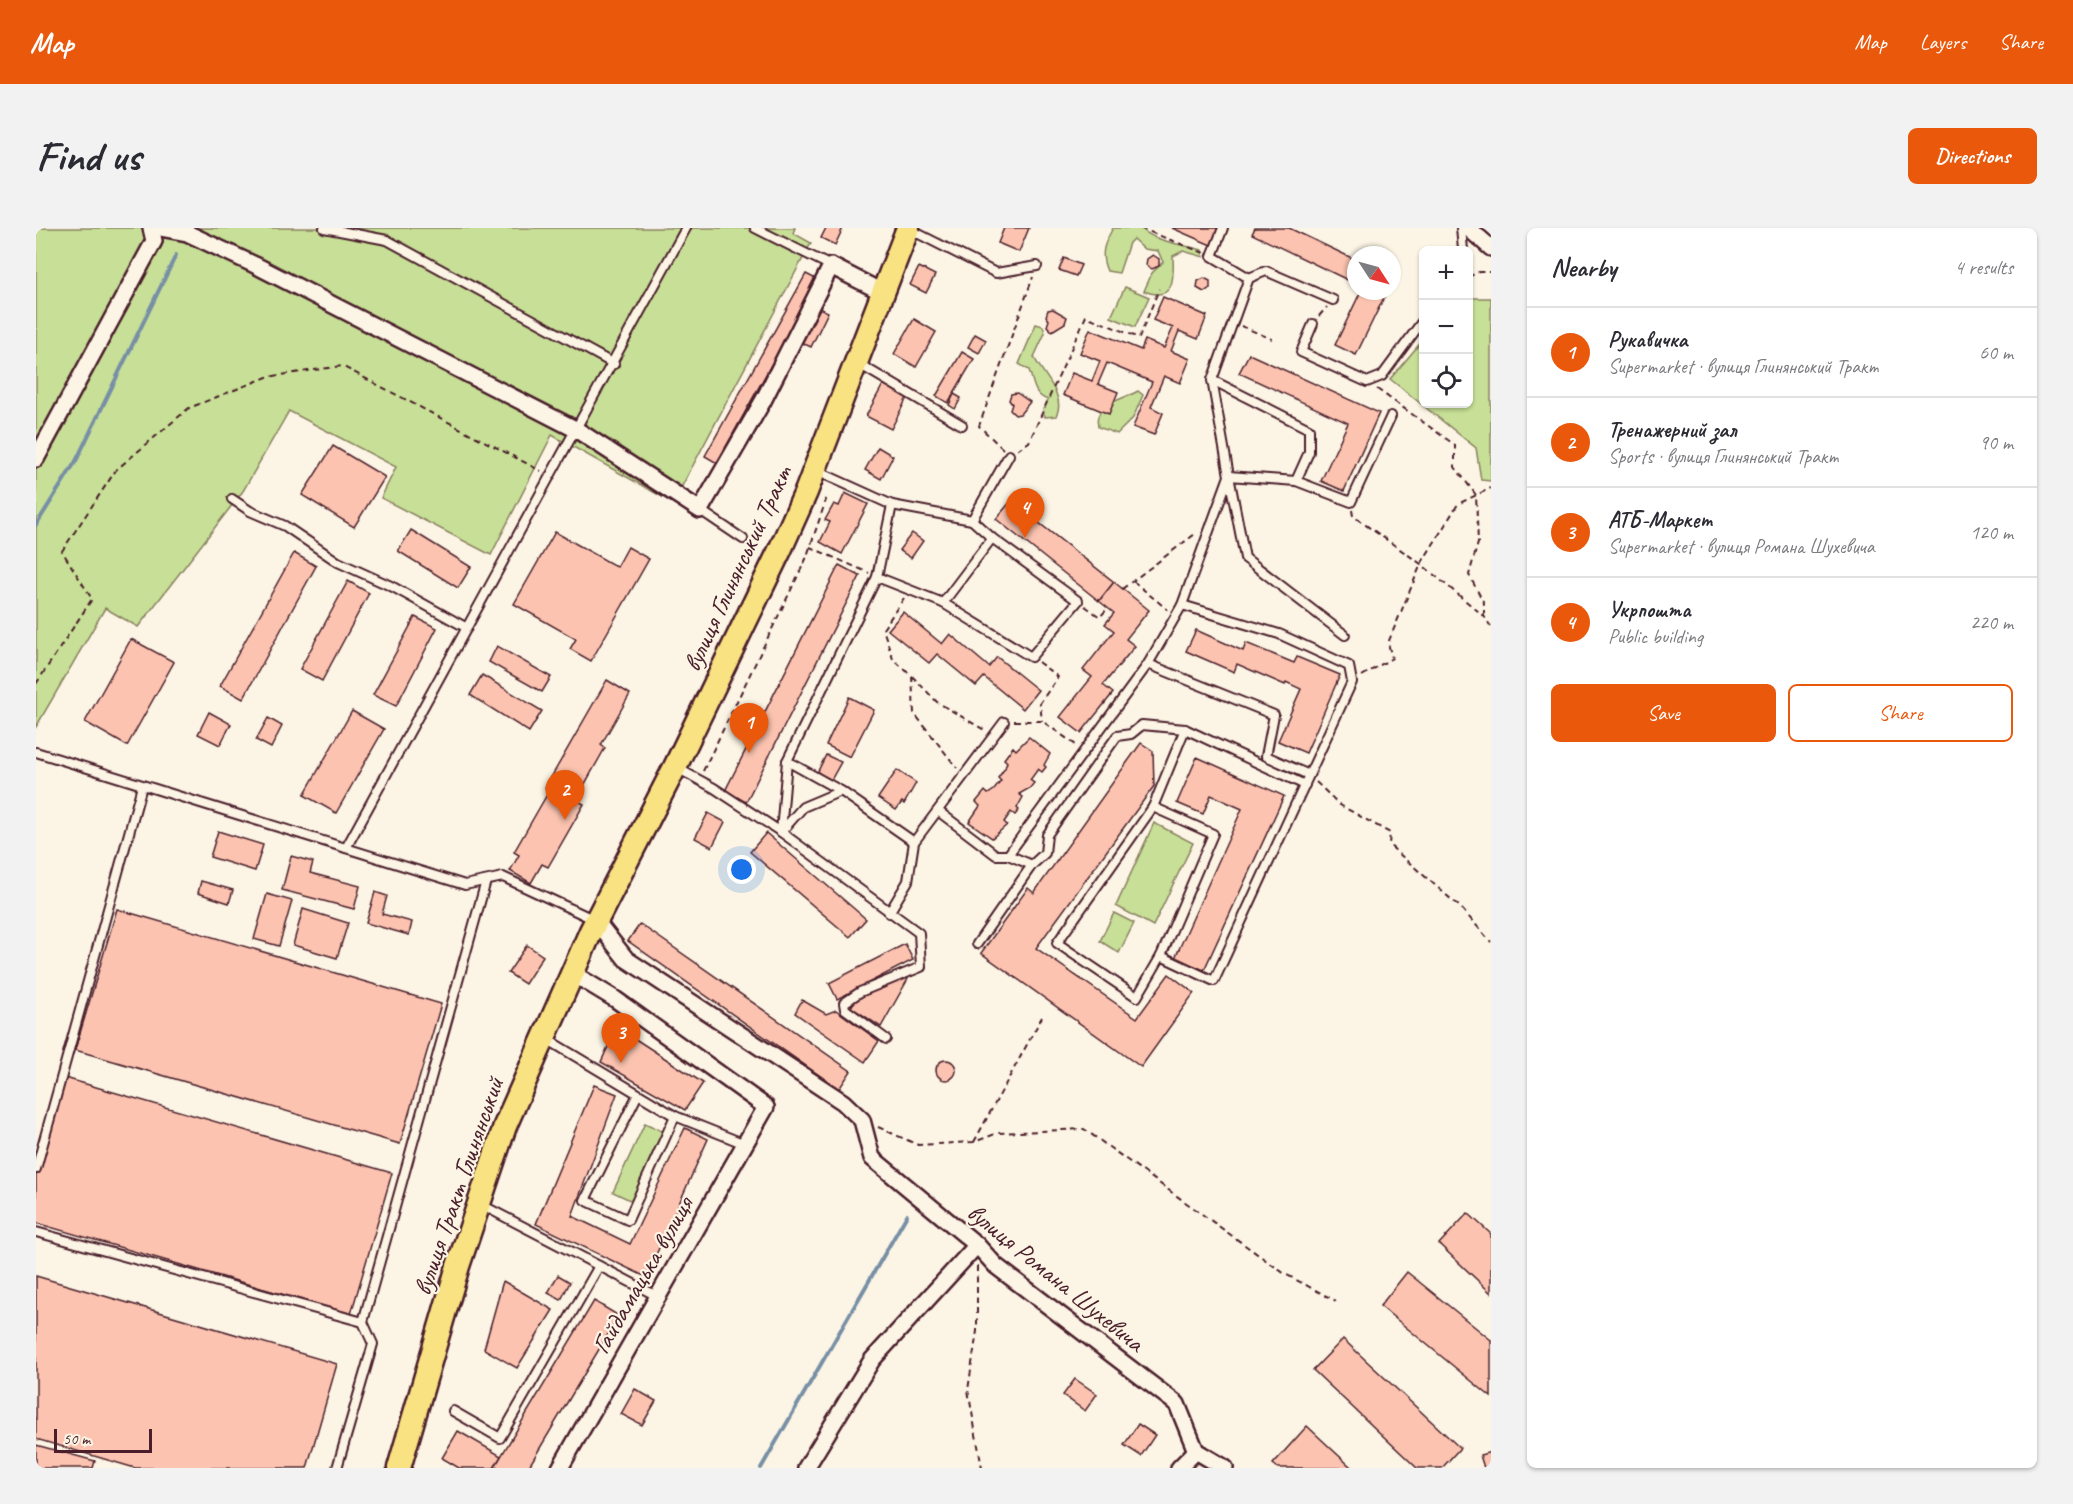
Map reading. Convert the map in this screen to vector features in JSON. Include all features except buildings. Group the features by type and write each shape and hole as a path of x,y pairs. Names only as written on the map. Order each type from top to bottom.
{"main road":[{"name":"вулиця Глинянський Тракт","path":"594,926 675,767 780,550 814,470 908,228"},
{"name":"вулиця Тракт Глинянський","path":"399,1468 458,1266 505,1126 594,926"}],"street":[{"path":"36,459 154,241 151,228"},
{"path":"160,228 187,233 255,265 577,430 700,510 763,401 831,266 884,292"},
{"path":"1468,228 1491,248"},
{"path":"594,926 626,959 843,1102 862,1120"},
{"name":"Гайдамацька вулиця","path":"560,1468 766,1107 615,999 572,973"},
{"name":"вулиця Романа Шухевича","path":"862,1120 872,1158 977,1245 996,1266 1177,1404 1196,1451"},
{"path":"806,1468 872,1360 977,1245"},
{"path":"1179,1468 1196,1451 1225,1468"}],"lane":[{"path":"324,228 387,240 614,364"},
{"path":"346,848 687,228"},
{"path":"755,228 831,266"},
{"path":"908,228 996,273 1037,266"},
{"path":"1223,228 1212,256 1249,278"},
{"path":"1461,228 1463,246"},
{"path":"1333,300 1266,271 1249,278 1212,381 1245,558 1345,635"},
{"path":"1313,324 1301,352 1367,382 1382,376 1419,326"},
{"path":"856,362 962,425"},
{"path":"1212,381 1309,429 1309,452 1296,481"},
{"path":"1229,476 1296,481 1351,502 1391,416"},
{"path":"972,520 1009,455"},
{"path":"814,470 892,505 972,520 992,538 1078,601 1032,657 943,603 877,577"},
{"path":"1008,855 1148,664 1176,616 1229,476"},
{"path":"232,499 250,511 285,526 338,562 393,587 467,628"},
{"path":"781,832 788,761 877,577 892,505"},
{"path":"700,510 743,539"},
{"path":"943,603 992,538"},
{"path":"1161,956 1214,981 1352,682 1349,666 1289,639 1182,605"},
{"path":"1148,664 1274,715 1266,756 1309,775"},
{"path":"889,913 908,881 914,842 1004,722"},
{"path":"977,944 1032,866 1045,853 1047,835 1117,736 1131,734 1142,725 1185,729 1305,785"},
{"path":"1153,807 1213,834 1161,956 1137,997 1057,943 1153,807 1185,729"},
{"path":"36,752 465,885 502,877 594,926"},
{"path":"788,761 841,791 914,842"},
{"path":"675,767 781,832 919,933 921,967 910,969 860,992 846,1000 843,1006 886,1039"},
{"path":"36,1169 142,786"},
{"path":"781,832 803,807 841,791"},
{"path":"938,811 996,855 1008,855 1032,866"},
{"path":"337,1468 373,1344 363,1322 486,880"},
{"path":"544,1037 675,1116 745,1144"},
{"path":"638,1094 585,1200 628,1220 675,1116"},
{"path":"479,1204 657,1296"},
{"path":"36,1232 363,1322"},
{"path":"453,1412 500,1438 599,1266"}],"path":[{"path":"1140,228 1212,256"},
{"path":"1037,266 979,426 1009,455 1029,442 1086,316 1139,338 1160,289"},
{"path":"1473,275 1491,272"},
{"path":"1313,324 1333,300"},
{"path":"1233,322 1272,339"},
{"path":"36,684 92,599 62,551 116,470 189,408 267,377 342,366 551,476"},
{"path":"1367,382 1455,445 1455,467 1476,495 1478,543 1469,575 1484,603 1484,616"},
{"path":"1352,682 1392,657 1388,643 1421,564 1458,504 1491,489"},
{"path":"699,780 810,547 826,500 814,495"},
{"path":"1351,502 1353,516 1421,564 1484,616 1491,627"},
{"path":"1122,589 1212,522"},
{"path":"810,547 877,577"},
{"path":"1133,581 1176,616"},
{"path":"909,590 883,629 894,659 937,702 993,736"},
{"path":"1078,601 1100,618 1108,608"},
{"path":"1032,657 1058,677 1040,703 1042,721"},
{"path":"912,676 914,712 963,777"},
{"path":"1004,722 1042,721 1085,752"},
{"path":"1309,775 1340,805 1390,833 1389,845 1460,907 1491,942"},
{"path":"975,1142 1042,1017"},
{"path":"862,1120 918,1145 975,1142 998,1133 1084,1129 1285,1274 1336,1301"},
{"path":"977,1245 977,1331 968,1390 982,1468"}],"green space":[{"path":"36,228 795,228 793,233 811,243 673,503 552,435 491,555 381,498 396,467 289,411 243,491 138,627 105,608 36,727"},
{"path":"1113,228 1141,228 1160,239 1202,250 1204,257 1183,251 1173,256 1172,279 1167,291 1154,294 1144,291 1152,273 1163,262 1158,251 1144,249 1133,239 1129,243 1119,273 1107,271 1103,253 1105,243"},
{"path":"1125,287 1149,297 1135,327 1111,317"},
{"path":"1473,298 1491,298 1491,481 1481,480 1476,448 1426,408 1473,408"},
{"path":"1036,324 1043,326 1045,333 1034,357 1056,393 1059,408 1056,416 1045,417 1043,409 1048,400 1037,392 1029,370 1019,364"},
{"path":"1419,345 1419,402 1390,379"},
{"path":"1138,391 1143,395 1133,418 1117,434 1098,427 1097,419 1104,407"},
{"path":"1154,823 1193,843 1153,926 1116,906"},
{"path":"1114,913 1134,923 1119,953 1100,941"},
{"path":"645,1123 664,1132 632,1201 613,1192"}],"waterway":[{"path":"36,525 76,461 176,255"},
{"path":"761,1468 907,1215"}],"place":[{"name":"Укрпошта","path":"1025,538"},
{"name":"Рукавичка","path":"749,753"},
{"name":"Тренажерний зал","path":"565,820"},
{"name":"АТБ-Маркет","path":"621,1063"}]}
